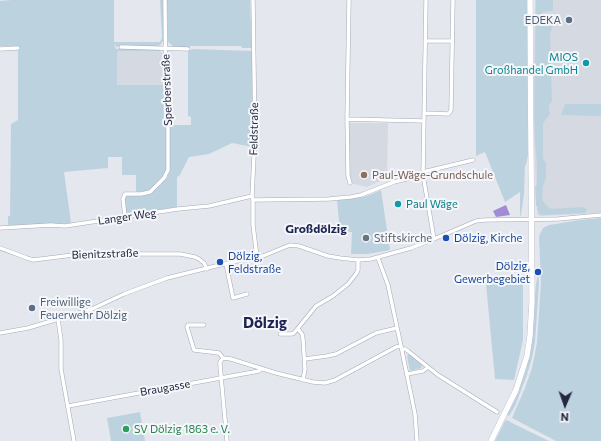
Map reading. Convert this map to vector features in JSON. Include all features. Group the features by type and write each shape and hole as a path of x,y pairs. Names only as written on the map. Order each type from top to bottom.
{"street":[{"name":"Sperberstraße","path":"125,217 123,199 125,194 141,194 150,192 167,175 169,168 168,127 166,121 165,0"},
{"name":"Feldstraße","path":"252,0 255,136 252,196 253,225 257,257"},
{"path":"349,0 347,119 348,176 350,183"},
{"path":"426,0 423,174 434,239"},
{"path":"424,113 445,114 450,112 453,0"},
{"path":"491,441 516,390 524,368 529,346 532,302 530,0"},
{"path":"426,41 452,41"},
{"path":"122,47 165,47 188,49"},
{"path":"0,49 18,48"},
{"path":"347,119 424,121"},
{"path":"253,200 329,199 361,195 394,182 472,160"},
{"name":"Langer Weg","path":"0,228 51,225 65,226 193,207 209,206 252,196"},
{"path":"0,333 28,328 92,308 167,278 257,257 292,245 334,257 358,260 378,258 400,252 476,221 558,219 601,215"},
{"name":"Bienitzstraße","path":"0,248 33,260 73,255 180,254 199,258 207,269"},
{"path":"378,258 388,285 407,374 415,414 417,441"},
{"path":"280,334 294,333 316,306 339,292 354,277 358,270 358,260"},
{"path":"226,264 233,298 248,294"},
{"path":"58,319 61,340 61,369 74,441"},
{"path":"204,325 188,325 186,327 194,350 219,353 223,358 303,380 322,383 335,380 396,347 401,347 438,374 497,412"},
{"path":"305,359 336,354 376,333 397,328"},
{"path":"298,329 302,334 305,359 303,380"},
{"path":"223,358 220,362 227,441"},
{"path":"407,374 423,371 428,367"},
{"name":"Braugasse","path":"68,406 260,371 261,369"}],"shaded area":[{"path":"114,0 114,42 160,42 162,38 160,0 163,0 163,41 160,45 117,47 114,44 116,49 159,49 160,51 117,51 117,85 163,85 162,124 166,125 167,133 167,170 166,174 149,191 136,192 136,175 122,175 122,157 108,157 108,168 64,172 71,223 8,227 8,216 10,216 11,124 18,120 18,46 0,46 0,1"},
{"path":"167,0 250,0 252,48 242,48 241,46 190,46 190,48 174,47 168,41"},
{"path":"476,0 527,0 528,155 525,165 524,194 520,216 520,192 505,202 485,152 476,156"},
{"path":"535,0 601,0 601,213 539,216 537,213 533,122"},
{"path":"536,0 553,0 553,11 542,12 543,24 553,26 550,34 552,101 549,105 550,114 543,123 543,159 546,163 546,178 543,186 542,200 550,209 584,207 587,209 585,213 543,215 539,214 536,206 535,186 537,185 537,165 534,113"},
{"path":"193,49 252,51 253,147 232,143 209,154 189,157 180,175 177,177 177,207 129,214 125,210 125,199 128,195 153,191 167,178 170,171 169,127 171,125 191,125 191,117 188,116 188,51"},
{"path":"117,51 160,51 163,54 163,85 117,85"},
{"path":"565,104 601,104 601,116 561,115"},
{"path":"349,123 388,123 387,178 367,187 351,183 349,176"},
{"path":"381,190 390,250 368,254 351,254 352,232 340,232 337,200 363,197"},
{"path":"506,205 510,215 496,217 493,211"},
{"path":"601,218 601,441 556,441 512,418 532,368 537,343 541,282 539,236 543,228 549,225"},
{"path":"538,275 539,282 535,342 532,358 515,406 509,416 507,415 519,391 529,357"},
{"path":"523,282 523,340 514,380 495,379 486,284"},
{"path":"409,354 421,364 421,368 410,371 407,356"},
{"name":"SV Dölzig 1863 e. V.","path":"140,412 145,441 111,441 107,418"},
{"path":"507,420 549,441 495,441 505,421"}],"place":[{"name":"EDEKA","path":"569,20"},
{"name":"MIOS Großhandel GmbH","path":"586,63"},
{"name":"Paul-Wäge-Grundschule","path":"364,175"},
{"name":"Paul Wäge","path":"398,204"},
{"name":"Stiftskirche","path":"366,238"},
{"name":"Dölzig, Kirche","path":"446,238"},
{"name":"Dölzig, Feldstraße","path":"220,262"},
{"name":"Dölzig, Gewerbegebiet","path":"538,272"},
{"name":"Freiwillige Feuerwehr Dölzig","path":"32,308"},
{"name":"SV Dölzig 1863 e. V.","path":"126,429"}],"district":[{"name":"Großdölzig","path":"316,229"},
{"name":"Dölzig","path":"265,323"}]}
